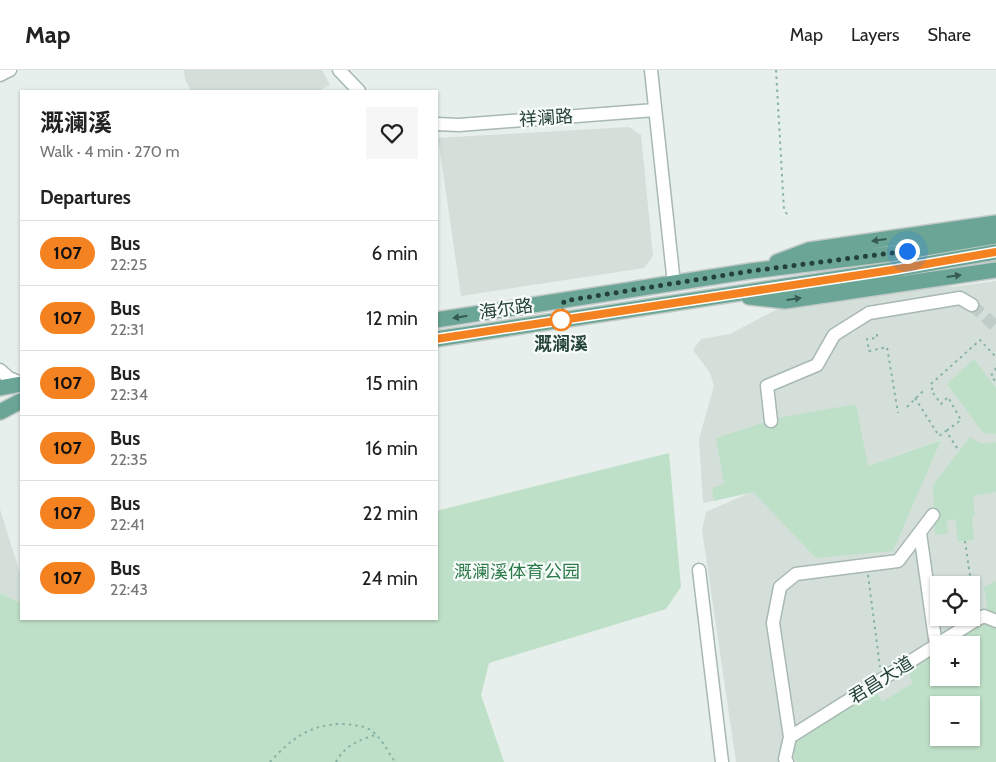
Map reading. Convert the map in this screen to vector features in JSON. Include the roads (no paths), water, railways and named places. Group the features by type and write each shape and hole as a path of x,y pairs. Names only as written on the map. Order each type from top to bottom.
{"main road":[{"path":"751,271 809,250 996,223"},
{"name":"海尔路","path":"438,320 751,271 889,254 996,236"},
{"name":"海尔路","path":"438,338 892,270 996,252"},
{"path":"728,294 785,301 996,270"},
{"path":"0,388 20,383"},
{"path":"0,405 20,401"},
{"path":"0,412 20,402"}],"street":[{"path":"0,75 10,70"},
{"path":"339,70 358,90"},
{"path":"651,70 674,284"},
{"name":"祥澜路","path":"438,124 459,125 655,110"},
{"path":"770,421 767,386 817,365 834,335 869,313 960,298 972,304"},
{"path":"0,370 9,378 20,383"},
{"path":"787,762 785,759 790,737 773,623 780,587 796,574 898,561 933,515"},
{"path":"920,533 935,636"},
{"path":"699,570 722,762"},
{"name":"君昌大道","path":"951,636 984,616 996,621"},
{"name":"君昌大道","path":"790,737 930,650"}],"tunnel":[{"path":"972,305 996,327"}],"place":[{"name":"溉澜溪","path":"561,320"}],"park label":[{"name":"溉澜溪体育公园","path":"517,572"}]}
